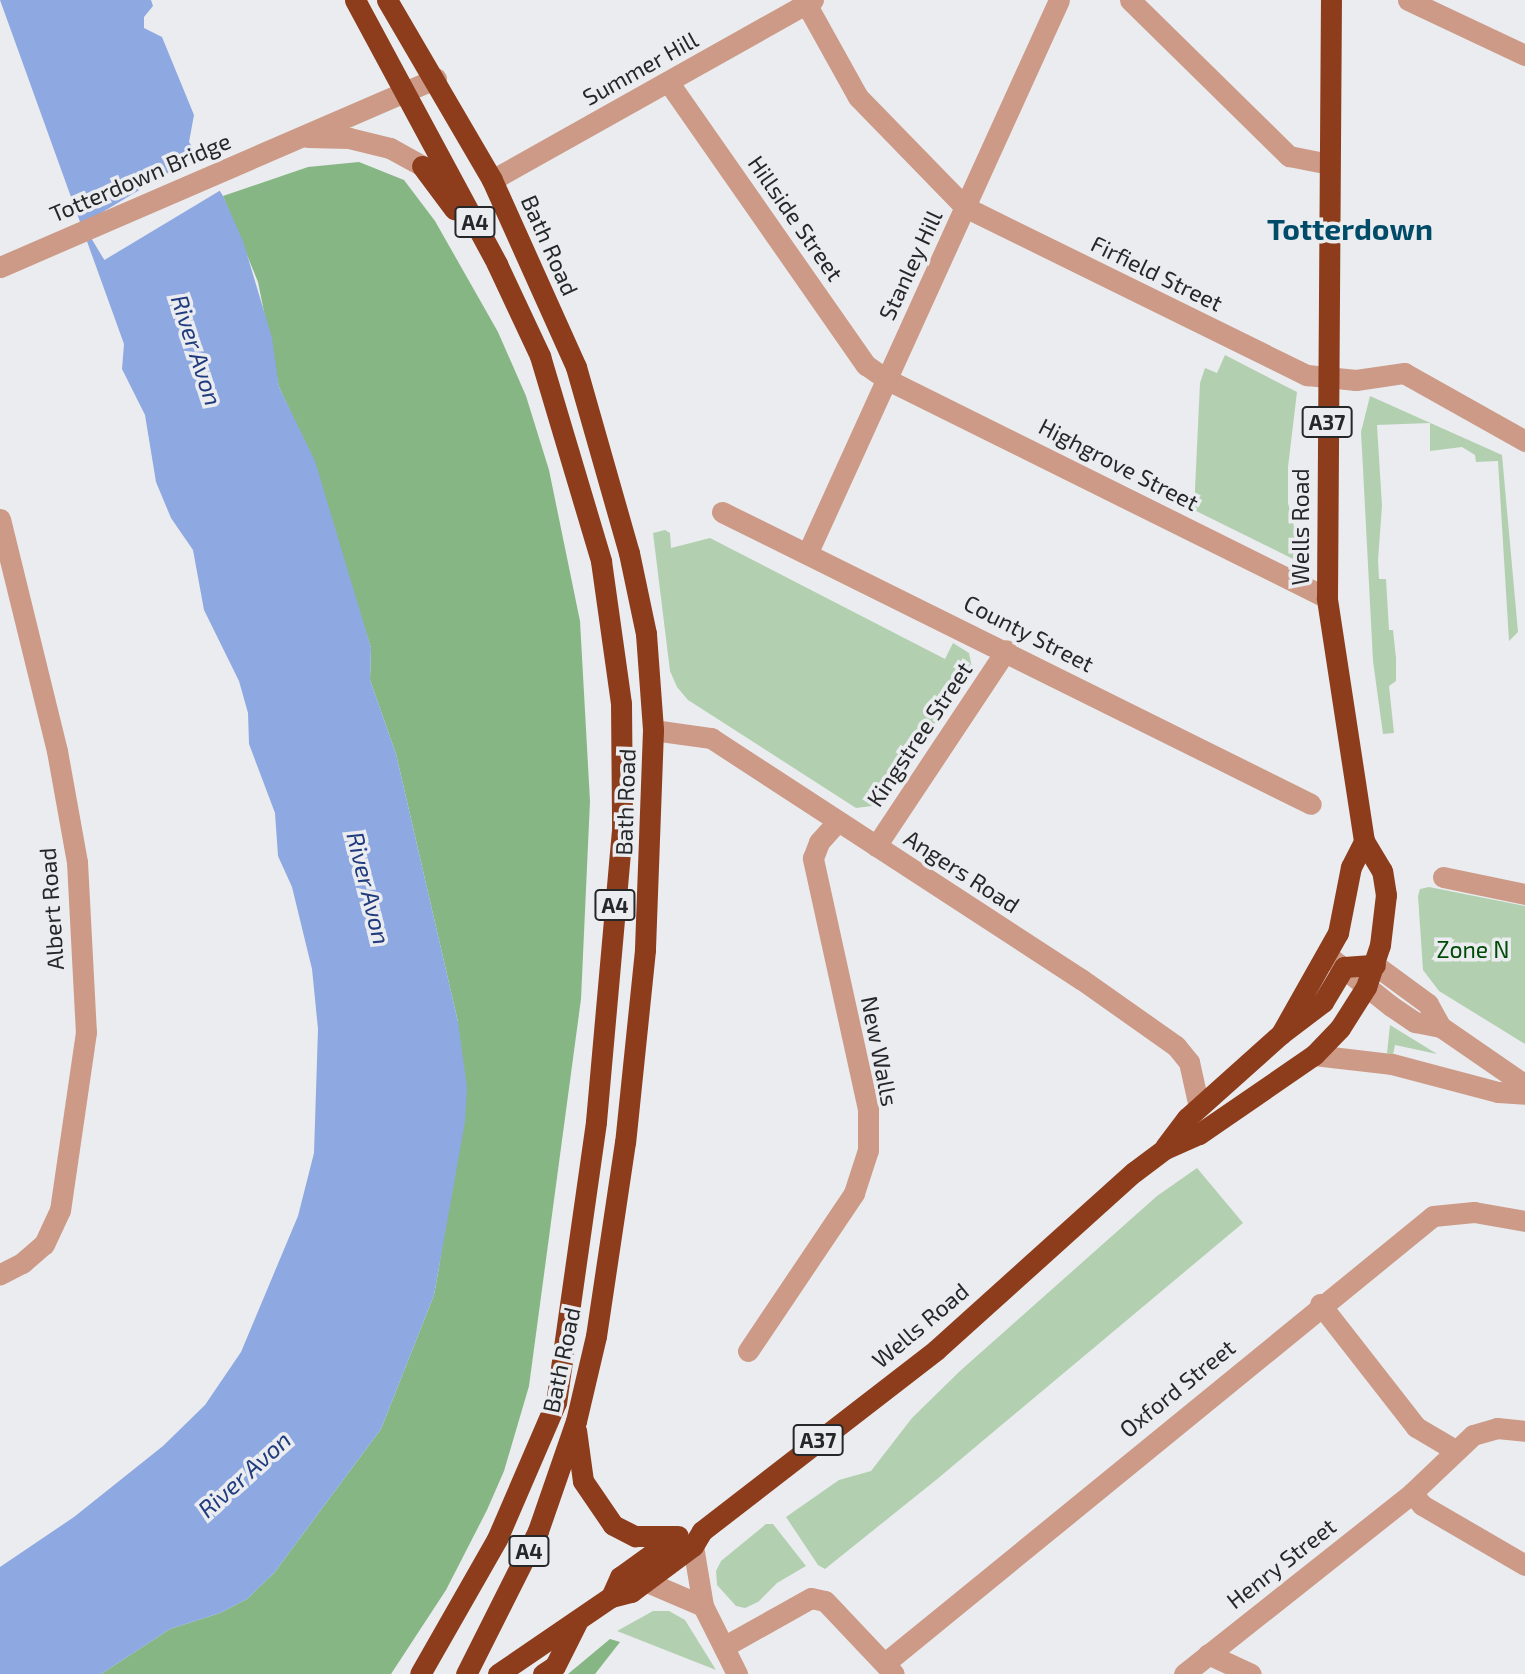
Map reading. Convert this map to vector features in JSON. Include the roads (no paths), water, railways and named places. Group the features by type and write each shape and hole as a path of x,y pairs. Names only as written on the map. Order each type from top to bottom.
{"highway":[{"name":"Bath Road","path":"355,0 491,252 540,356 601,561 621,704 622,830 596,1122 556,1402 497,1539 420,1674"},
{"name":"Bath Road","path":"387,0 436,78 492,180 576,367 604,453 646,634 653,730 646,937 625,1142 596,1336 576,1421 538,1531 466,1674"},
{"name":"Wells Road","path":"1165,1149 1199,1134 1314,1055 1340,1028 1366,987 1375,965 1386,895 1382,872 1364,841 1327,598 1331,0"},
{"name":"Bath Road","path":"422,166 444,191 540,356"},
{"path":"1364,841 1351,867 1336,961 1375,965"},
{"name":"Wells Road","path":"498,1674 611,1597 645,1581 691,1538 936,1350 1080,1217 1165,1149 1199,1107 1281,1034 1323,1002 1336,961"},
{"path":"576,1421 583,1481 613,1525 635,1536 691,1538"},
{"name":"Wells Road","path":"611,1597 620,1577 691,1538"},
{"name":"A37","path":"544,1674 555,1666 578,1620"}],"street":[{"name":"Stanley Hill","path":"808,552 1059,0"},
{"path":"1130,0 1289,156 1329,163"},
{"path":"1408,0 1525,55"},
{"name":"Firfield Street","path":"808,1 858,97 965,208 1247,347 1307,375 1328,379"},
{"name":"Summer Hill","path":"492,180 669,83 808,1"},
{"name":"Totterdown Bridge","path":"0,267 436,78"},
{"name":"Hillside Street","path":"669,83 866,365 886,379"},
{"name":"Totterdown Bridge","path":"302,137 349,138 390,148 422,166"},
{"path":"1328,379 1404,373 1525,441 1525,449"},
{"name":"Highgrove Street","path":"886,379 1327,598"},
{"name":"County Street","path":"722,512 1006,650 1311,804"},
{"name":"Albert Road","path":"0,519 57,751 77,862 86,1032 60,1210 44,1244 22,1264 0,1275"},
{"name":"Kingstree Street","path":"876,846 1006,650"},
{"name":"Angers Road","path":"653,730 711,738 1159,1033 1189,1062 1199,1107"},
{"name":"New Walls","path":"748,1351 854,1193 869,1150 868,1109 813,858 838,821"},
{"path":"1443,877 1525,894"},
{"path":"1336,961 1366,987 1415,1022 1441,1027 1525,1085"},
{"path":"1375,965 1427,1004 1441,1027"},
{"path":"1314,1055 1392,1064 1498,1092 1525,1094"},
{"name":"Oxford Street","path":"890,1668 1320,1304 1433,1216 1474,1212 1525,1221"},
{"path":"1320,1304 1416,1427 1455,1450"},
{"name":"Henry Street","path":"1184,1674 1412,1493 1474,1435 1497,1429 1525,1431"},
{"path":"1412,1493 1422,1506 1525,1565"},
{"path":"691,1538 703,1606 737,1674"},
{"path":"645,1581 703,1606"},
{"path":"725,1647 811,1598 825,1601 890,1668"},
{"path":"1208,1654 1251,1674"}],"water":[{"name":"River Avon","path":"0,0 151,0 153,6 144,17 144,28 162,37 194,115 189,142 223,196 243,241 272,338 279,387 315,461 371,648 370,680 396,754 458,1022 467,1087 465,1122 434,1295 381,1429 274,1573 247,1599 220,1613 170,1629 101,1674 0,1674 0,1567 74,1517 163,1446 205,1405 241,1352 298,1216 314,1153 318,1029 312,969 292,887 278,856 275,813 249,744 248,713 239,681 204,610 193,550 171,518 156,482 145,415 122,369 124,344"}],"district":[{"name":"Totterdown","path":"1350,228"}],"park label":[{"name":"Zone N","path":"1473,949"}]}
